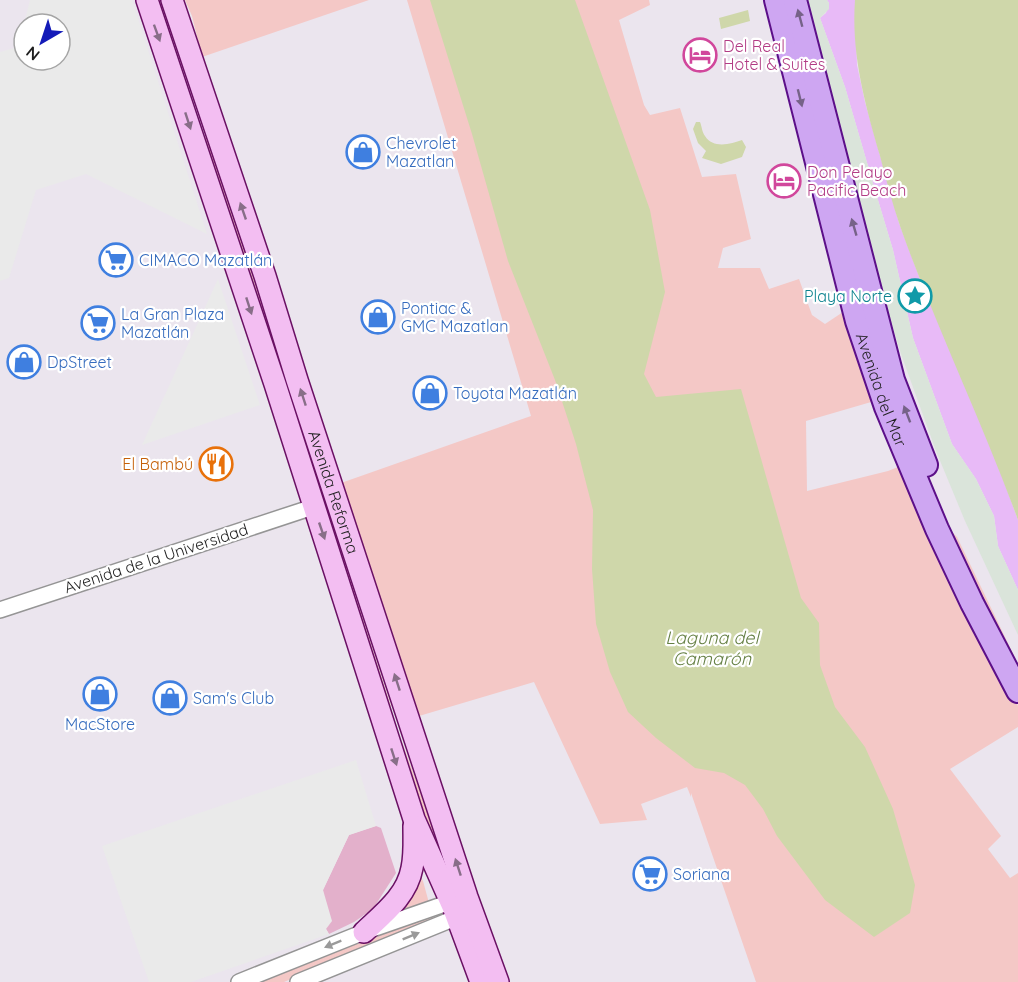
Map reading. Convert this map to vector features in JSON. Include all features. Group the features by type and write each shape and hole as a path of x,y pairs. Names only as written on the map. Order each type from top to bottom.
{"main road":[{"name":"Avenida Reforma","path":"147,0 414,819 462,907 498,982"},
{"name":"Avenida Reforma","path":"172,0 266,276 462,907 481,982"},
{"name":"Avenida del Mar","path":"776,0 857,321 886,407 937,529 1018,691"},
{"name":"Avenida del Mar","path":"795,0 893,380 958,540 1018,658"},
{"path":"169,65 191,58"},
{"path":"364,932 389,909 406,886 413,866 414,819"}],"street":[{"name":"Avenida de la Universidad","path":"0,610 313,507"},
{"path":"239,982 364,932 462,907"},
{"path":"298,982 462,907"}],"shaded area":[{"path":"30,0 132,0 207,234 86,174 36,190 9,278 0,281 0,52 12,49 12,72 72,72 72,12 27,12"},
{"path":"185,0 369,0 202,57 192,16"},
{"path":"407,0 649,0 650,5 619,20 644,105 650,115 680,108 702,177 736,174 751,239 723,248 718,268 760,268 769,289 799,279 812,315 825,324 849,308 878,400 806,421 807,491 888,471 903,465 1018,706 1018,727 950,769 1001,836 988,849 1010,878 1018,873 1018,982 756,982 687,787 641,804 647,820 600,824 534,682 419,716 341,483 531,416"},
{"path":"801,0 827,0 829,3 829,9 820,18 845,87 893,250 913,338 952,444 976,479 994,516 998,546 1018,590 1018,635 965,521 936,451 901,354 872,261"},
{"path":"183,79 203,135 211,142 290,375 282,377"},
{"path":"218,279 260,405 142,445"},
{"path":"290,393 391,706 388,708 282,394"},
{"path":"953,533 957,537 1018,664 1018,674 952,538"},
{"path":"402,742 428,813 432,814 454,881 447,883 401,749"},
{"path":"356,760 376,826 349,835 323,890 332,921 326,929 329,934 191,982 149,982 102,846"},
{"path":"376,826 381,828 396,873 373,909 354,922 329,934 326,929 323,890 349,835"},
{"path":"414,865 423,881 429,903 388,920"},
{"path":"428,914 434,916 433,919 284,982 256,982"}],"sand":[{"name":"Playa Norte","path":"827,0 855,0 857,65 899,223 920,279 995,457 1018,520 1018,590 998,546 994,516 976,479 952,444 913,338 893,250 845,87 820,18 826,13 829,3"}],"water":[{"name":"Laguna del Camarón","path":"430,0 575,0 650,210 665,292 644,374 656,397 741,389 801,598 819,623 820,665 835,707 865,747 893,809 915,885 910,913 874,937 825,900 777,836 763,809 745,785 724,773 695,768 656,738 628,712 610,672 596,624 592,569 593,510 576,444 555,380 508,261 472,134"},
{"path":"855,0 1018,0 1018,520 928,300 894,209 860,79 855,40"},
{"path":"748,10 750,21 721,29 719,18"},
{"path":"696,122 700,122 704,134 713,143 728,144 742,140 746,147 742,157 721,164 702,158 706,151 698,143 693,129"}],"place":[{"name":"Del Real Hotel & Suites","path":"700,55"},
{"name":"Chevrolet Mazatlan","path":"363,152"},
{"name":"Don Pelayo Pacific Beach","path":"784,181"},
{"name":"CIMACO Mazatlán","path":"116,260"},
{"name":"Playa Norte","path":"915,296"},
{"name":"Pontiac & GMC Mazatlan","path":"378,317"},
{"name":"La Gran Plaza Mazatlán","path":"98,323"},
{"name":"DpStreet","path":"24,362"},
{"name":"Toyota Mazatlán","path":"430,393"},
{"name":"El Bambú","path":"216,464"},
{"name":"MacStore","path":"100,694"},
{"name":"Sam's Club","path":"170,698"},
{"name":"Soriana","path":"650,874"}]}
